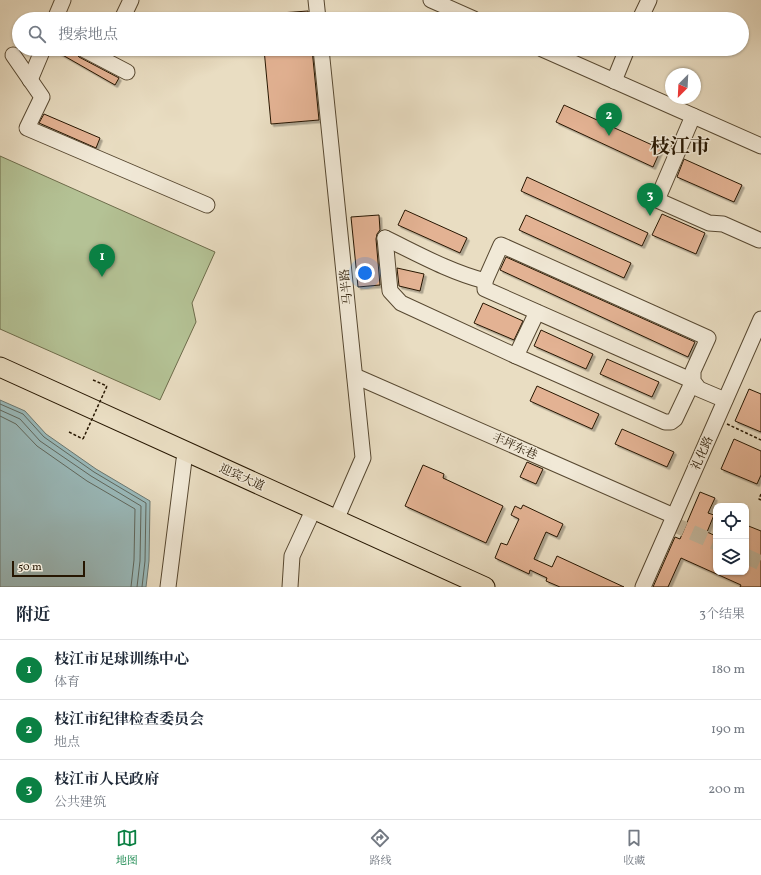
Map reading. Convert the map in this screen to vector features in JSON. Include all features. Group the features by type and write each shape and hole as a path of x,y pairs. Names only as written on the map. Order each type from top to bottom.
{"main road":[{"name":"迎宾大道","path":"0,367 485,587"},
{"name":"迎宾大道","path":"0,376 465,587"}],"street":[{"path":"58,12 63,0"},
{"path":"125,12 131,0"},
{"path":"316,0 317,12"},
{"path":"431,0 458,12"},
{"path":"643,12 649,0"},
{"path":"14,56 42,97 28,128 207,206"},
{"path":"30,80 40,56"},
{"path":"109,56 127,72"},
{"name":"马半路","path":"322,56 363,458 336,520"},
{"path":"558,56 761,146"},
{"path":"614,81 624,56"},
{"path":"694,116 657,200 709,223 723,224 759,240"},
{"path":"485,281 446,267 385,238 390,291 401,303 665,422 671,422 675,419 693,381 693,371 708,338 501,245 485,281 485,289 693,381 699,389 725,400"},
{"path":"516,356 537,312"},
{"name":"礼化路","path":"643,587 761,319"},
{"name":"丰坪东巷","path":"355,376 674,516"},
{"path":"168,587 184,460"},
{"path":"290,587 292,556 310,517"}],"path":[{"path":"69,432 83,438 107,386 93,380"},
{"path":"717,419 761,440"},
{"path":"761,494 759,499 761,500"}],"green space":[{"path":"0,156 215,252 192,303 196,322 160,400 0,329"}],"water":[{"path":"0,400 25,411 46,434 96,469 150,501 149,561 146,587 0,587"}],"building":[{"path":"64,56 78,56 119,78 115,85"},
{"path":"265,56 313,56 319,120 271,124"},
{"path":"564,105 661,149 653,167 556,122"},
{"path":"44,114 100,138 96,148 39,123"},
{"path":"684,159 742,185 734,202 677,177"},
{"path":"527,177 648,233 642,246 521,191"},
{"path":"405,210 467,238 460,253 398,225"},
{"path":"662,214 705,233 696,254 652,235"},
{"path":"379,215 380,230 376,239 380,285 358,287 351,217"},
{"path":"526,215 631,263 624,278 519,230"},
{"path":"506,257 695,342 688,357 500,270"},
{"path":"397,268 424,274 420,291 399,286"},
{"path":"483,303 523,321 514,340 474,323"},
{"path":"541,330 593,354 586,369 534,346"},
{"path":"607,359 659,382 652,397 600,374"},
{"path":"537,386 599,414 592,429 530,401"},
{"path":"749,389 761,394 761,432 735,421"},
{"path":"622,429 674,452 667,467 615,444"},
{"path":"734,439 761,451 761,475 757,484 721,469"},
{"path":"527,462 543,469 536,484 520,477"},
{"path":"423,465 444,474 443,478 503,506 486,543 405,506"},
{"path":"700,492 715,498 708,513 713,515 713,517 707,532 713,535 713,572 681,558 668,587 653,587 675,537 680,539"},
{"path":"523,505 563,524 557,537 546,532 534,559 552,567 557,556 624,587 560,587 546,581 547,578 530,570 529,574 495,558 501,543 507,545 519,519 511,515 515,506 521,509"},
{"path":"749,526 761,531 761,587 740,587 741,585 719,575 749,575"}],"tunnel":[{"path":"671,523 713,542"},
{"path":"749,557 761,563"}],"place":[{"name":"枝江市纪律检查委员会","path":"609,136"},
{"name":"枝江市人民政府","path":"650,216"},
{"name":"枝江市足球训练中心","path":"102,277"}],"district":[{"name":"枝江市","path":"680,146"}]}
